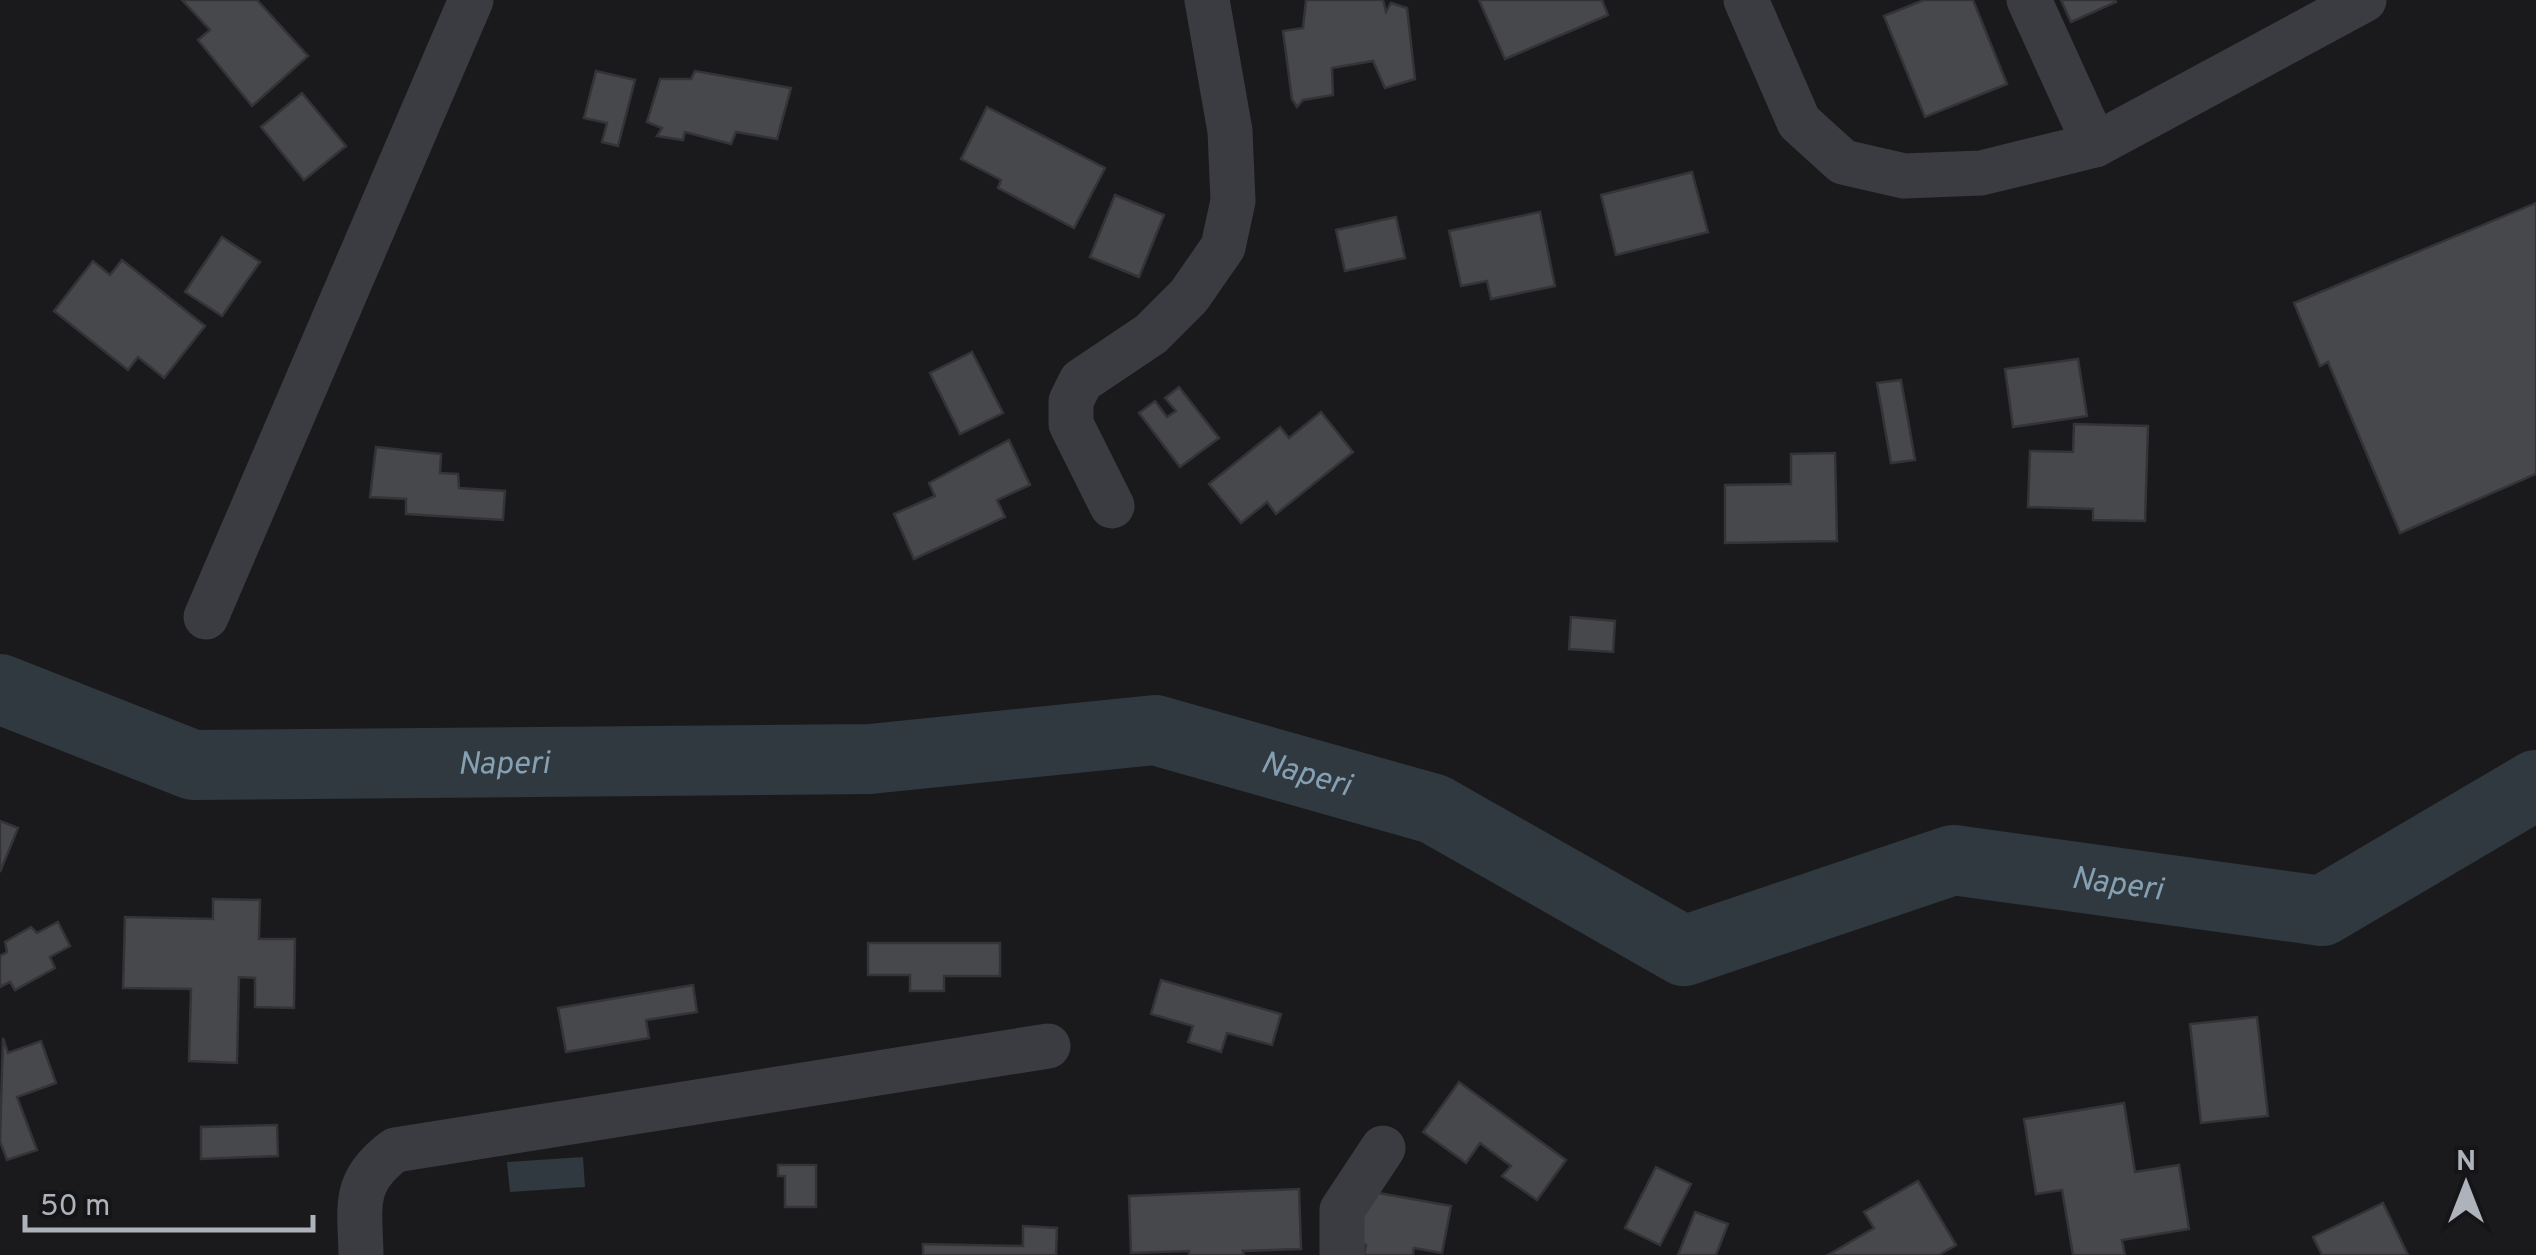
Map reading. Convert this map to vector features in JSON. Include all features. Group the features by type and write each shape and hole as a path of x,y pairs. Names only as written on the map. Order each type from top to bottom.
{"street":[{"path":"206,617 471,0"},
{"path":"1112,506 1071,424 1071,401 1081,381 1151,334 1190,296 1224,247 1233,201 1230,131 1207,0"},
{"path":"1746,0 1799,122 1843,162 1904,176 1981,172 2094,145 2308,14 2364,0"},
{"path":"2029,0 2094,145"},
{"path":"361,1255 360,1200 370,1169 395,1150 1048,1046"},
{"path":"1342,1255 1342,1210 1383,1148"}],"shaded area":[{"path":"583,1157 585,1187 510,1192 507,1162"}],"building":[{"path":"182,0 257,0 308,56 252,106 198,40 210,30"},
{"path":"1306,0 1383,0 1386,12 1391,3 1407,8 1415,79 1385,88 1373,61 1332,68 1333,95 1303,100 1297,107 1292,99 1283,31 1303,28"},
{"path":"1479,0 1602,0 1608,15 1505,59"},
{"path":"1924,0 1973,0 2007,84 1925,117 1884,16"},
{"path":"2061,0 2115,0 2116,2 2071,22"},
{"path":"596,71 635,80 618,146 602,142 607,123 584,118"},
{"path":"695,71 791,88 777,139 736,132 731,144 685,132 683,140 657,136 662,128 647,122 660,79 691,79"},
{"path":"302,93 346,146 304,180 261,127"},
{"path":"987,107 1105,168 1074,228 998,188 1001,180 961,159"},
{"path":"1692,172 1708,232 1616,255 1601,195"},
{"path":"1115,195 1164,215 1139,277 1090,257"},
{"path":"2536,203 2536,474 2400,533 2328,362 2320,366 2294,303"},
{"path":"1540,212 1555,286 1491,299 1487,281 1461,286 1449,231"},
{"path":"1396,217 1405,258 1345,271 1336,230"},
{"path":"222,237 260,262 222,316 185,292"},
{"path":"122,260 205,326 164,378 138,357 128,370 54,311 93,261 110,275"},
{"path":"972,352 1003,413 960,434 930,373"},
{"path":"2078,359 2087,416 2013,427 2005,369"},
{"path":"1901,380 1915,460 1891,463 1877,383"},
{"path":"1179,387 1219,438 1180,467 1139,413 1155,401 1167,417 1176,411 1165,398"},
{"path":"1321,412 1353,452 1276,514 1267,502 1241,523 1209,484 1280,427 1289,438"},
{"path":"2074,424 2148,426 2145,521 2093,520 2093,509 2028,507 2030,451 2073,452"},
{"path":"1009,440 1030,485 997,500 1005,517 914,559 894,514 935,496 929,483"},
{"path":"376,447 441,454 440,473 458,474 459,488 505,491 503,520 406,514 406,499 370,497"},
{"path":"1835,453 1837,541 1725,543 1725,485 1791,484 1791,454"},
{"path":"1571,617 1615,621 1613,652 1569,649"},
{"path":"0,821 18,828 0,872"},
{"path":"213,899 260,900 259,939 295,939 294,1008 255,1007 255,978 239,977 237,1063 189,1061 191,989 123,988 125,917 213,919"},
{"path":"58,922 70,946 50,957 55,968 15,990 10,982 0,987 0,956 7,952 5,942 31,927 37,933"},
{"path":"868,943 1000,943 1000,976 944,976 944,991 910,991 910,975 868,975"},
{"path":"1161,980 1281,1014 1272,1045 1227,1033 1221,1052 1188,1042 1193,1026 1151,1014"},
{"path":"693,985 697,1012 646,1020 649,1038 566,1052 558,1008"},
{"path":"2257,1017 2268,1116 2201,1123 2190,1024"},
{"path":"3,1038 8,1053 41,1041 56,1083 17,1097 37,1150 7,1160 0,1141"},
{"path":"1459,1082 1566,1160 1537,1200 1502,1176 1511,1166 1480,1143 1466,1163 1423,1132"},
{"path":"2124,1103 2135,1172 2179,1165 2189,1229 2122,1240 2125,1255 2073,1255 2062,1190 2036,1194 2024,1119"},
{"path":"277,1125 278,1156 201,1159 201,1127"},
{"path":"778,1165 816,1165 816,1207 785,1207 785,1176 778,1176"},
{"path":"1656,1167 1691,1184 1660,1245 1625,1228"},
{"path":"1918,1181 1956,1245 1939,1255 1828,1255 1874,1228 1864,1212"},
{"path":"1299,1189 1301,1249 1243,1251 1244,1255 1189,1255 1189,1251 1131,1253 1129,1196"},
{"path":"1373,1192 1451,1206 1442,1253 1414,1248 1413,1255 1364,1255 1366,1245 1344,1242"},
{"path":"2383,1203 2408,1255 2322,1255 2313,1237"},
{"path":"1695,1212 1728,1224 1716,1255 1678,1255"},
{"path":"1023,1226 1057,1228 1056,1255 923,1255 923,1244 1023,1246"}],"waterway":[{"name":"Naperi","path":"0,689 193,765 870,759 1155,730 1434,809 1684,951 1953,860 2322,911 2536,785"}]}
